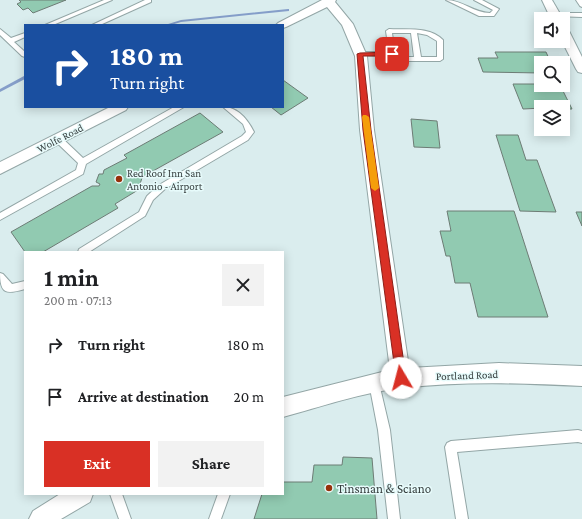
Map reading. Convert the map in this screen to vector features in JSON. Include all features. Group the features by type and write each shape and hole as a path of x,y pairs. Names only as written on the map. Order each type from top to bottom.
{"street":[{"path":"284,24 329,0 347,24 360,54 367,130 401,378"},
{"path":"547,0 553,12"},
{"path":"570,45 582,69"},
{"name":"Wolfe Road","path":"0,169 119,108"},
{"name":"Portland Road","path":"284,407 374,383 401,378 499,373 582,376"},
{"path":"41,519 80,495"}],"lane":[{"path":"50,24 109,0"},
{"path":"97,24 148,2 148,0"},
{"path":"449,0 481,15 492,15 496,9 477,0"},
{"path":"579,0 582,5"},
{"path":"570,16 582,15"},
{"path":"0,31 24,55"},
{"path":"389,31 414,32 429,33 436,36 440,40 440,59 394,59 389,31"},
{"path":"414,32 418,59"},
{"path":"10,41 24,35"},
{"path":"360,54 392,54"},
{"path":"0,217 80,172 82,162 178,108"},
{"path":"84,251 142,214 150,198 162,187 245,138 250,132 246,123 228,108"},
{"path":"58,139 82,162"},
{"path":"0,277 10,289 24,285"},
{"path":"374,383 384,430 394,519"},
{"path":"462,519 451,447 578,436 582,437"},
{"path":"116,495 125,519"},
{"path":"215,519 224,495"}],"building":[{"path":"19,0 66,0 33,13 28,8 23,10 17,4 21,2"},
{"path":"495,52 546,52 548,56 534,56 534,73 483,72 478,58 498,58"},
{"path":"284,81 308,98 281,115 272,108 284,108"},
{"path":"513,84 534,84 534,92 564,92 568,100 534,100 534,108 523,109"},
{"name":"Red Roof Inn San Antonio - Airport","path":"200,113 223,132 144,176 143,175 138,190 115,204 118,208 45,251 24,251 11,232 92,186 99,186 100,184 96,182 99,174 103,174 104,170 127,158 124,155"},
{"path":"411,119 437,121 440,148 414,147"},
{"path":"496,135 518,135 526,160 537,160 556,212 520,211"},
{"path":"447,211 514,211 548,317 478,317 470,283 455,283 450,256 446,256 440,231 451,231"},
{"path":"576,212 582,212 582,226"},
{"name":"Tinsman & Sciano","path":"343,457 372,458 377,519 254,519 262,495 284,495 284,482 312,482 314,465 342,465"}],"waterway":[{"path":"170,24 181,21 288,10"},
{"path":"0,91 24,78"}],"slow traffic":[{"path":"366,117 375,188"}],"place":[{"name":"Red Roof Inn San Antonio - Airport","path":"119,179"},
{"name":"Tinsman & Sciano","path":"329,488"}],"route":[{"path":"392,54 360,54 367,130 401,378"}]}
